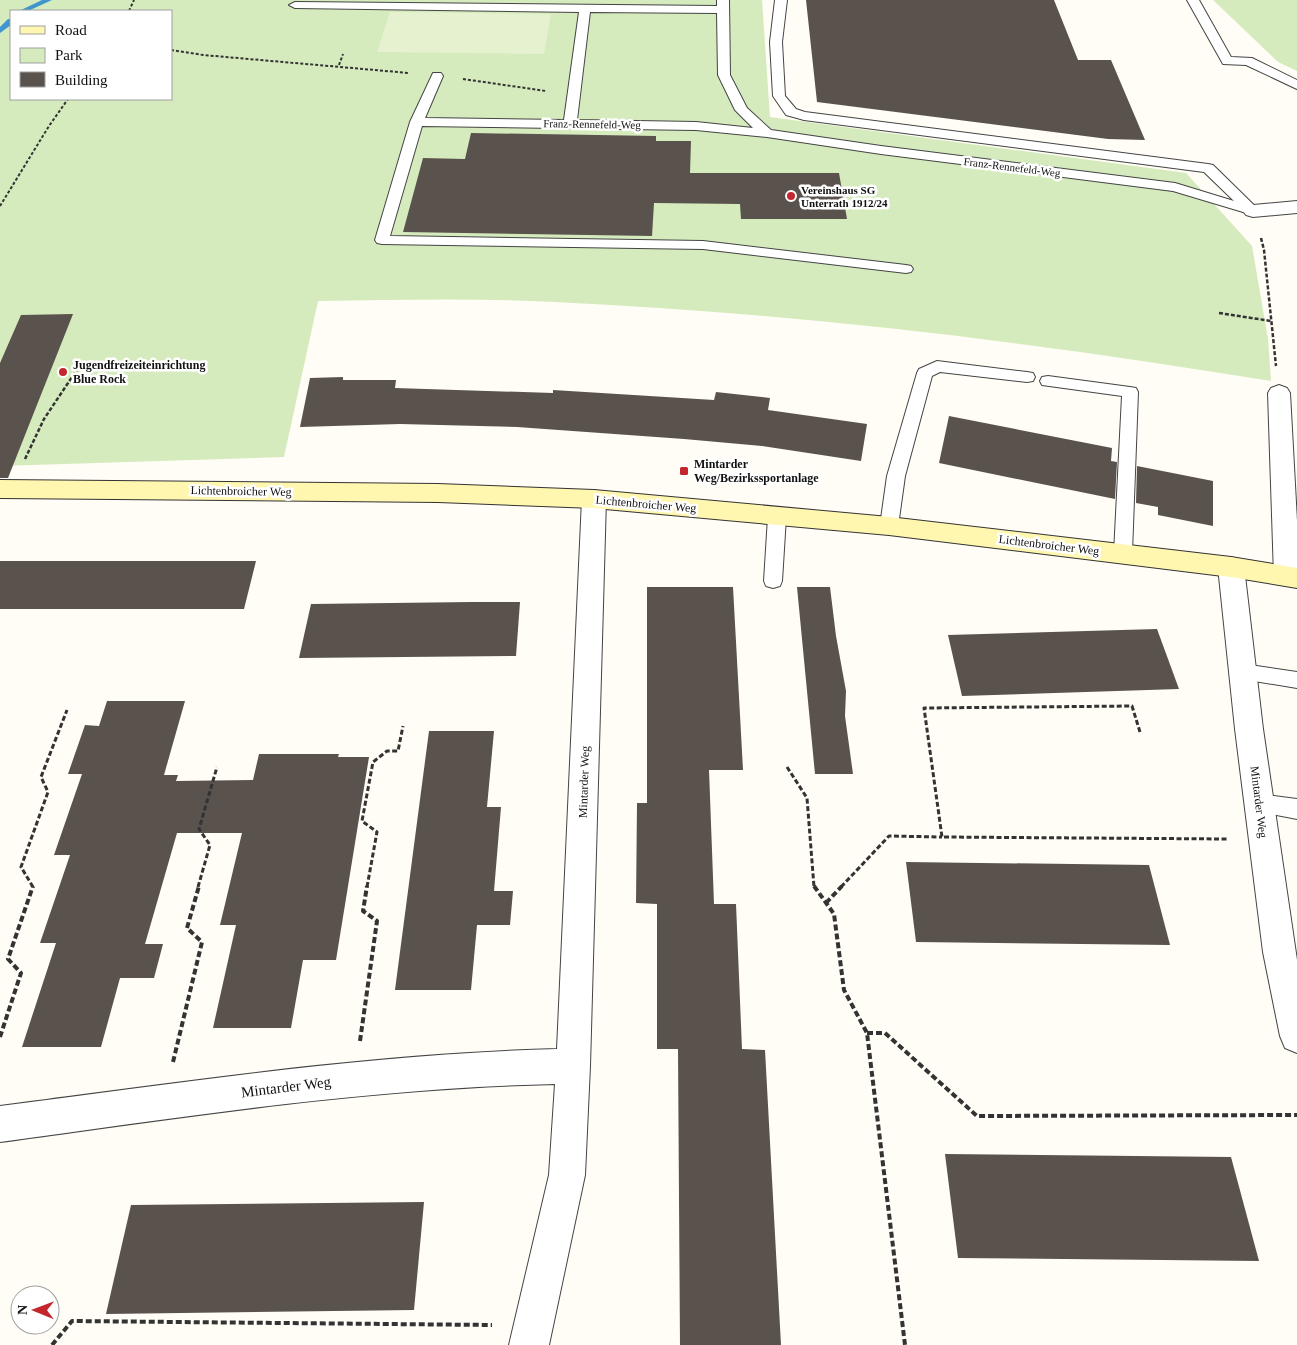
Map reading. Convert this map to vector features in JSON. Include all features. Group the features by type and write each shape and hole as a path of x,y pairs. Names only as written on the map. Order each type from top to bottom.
{"street":[{"name":"Franz-Rennefeld-Weg","path":"1253,211 1297,207"},
{"name":"Lichtenbroicher Weg","path":"6,489 438,493 594,498 777,517 889,526 1123,553 1292,577 1290,480 1279,393"},
{"name":"Mintarder Weg","path":"531,1335 567,1176 573,1066 594,498"},
{"name":"Mintarder Weg","path":"1231,567 1279,952 1297,1036"},
{"name":"Mintarder Weg","path":"0,1124 354,1078 500,1066 573,1066"}],"lane":[{"path":"781,0 776,42 779,96 791,112 814,117 1208,168 1253,211"},
{"path":"1193,0 1227,61 1248,61 1297,85"},
{"path":"295,5 585,8 723,5 724,75 741,110 767,133"},
{"path":"570,124 585,8"},
{"path":"437,76 417,122 382,240 703,245 906,269"},
{"name":"Franz-Rennefeld-Weg","path":"417,122 696,126 767,133 881,150 1175,187 1253,211"},
{"path":"889,526 896,476 925,373 937,366 1027,377"},
{"path":"1048,382 1130,392 1123,553"},
{"path":"773,581 777,517"},
{"path":"1243,672 1297,680"},
{"path":"1259,803 1297,809"}],"path":[{"path":"172,50 203,55 437,76"},
{"path":"339,66 344,54"},
{"path":"0,206 49,126 67,100"},
{"path":"1253,211 1264,250 1279,393"},
{"path":"1219,313 1271,321"},
{"path":"6,489 44,419 80,365"},
{"path":"942,837 924,708 1132,706 1140,732"},
{"path":"0,1037 21,973 8,959 33,887 22,867 48,792 41,777 67,710"},
{"path":"354,1078 377,921 363,911 377,832 362,821 373,762 387,750 398,751 403,726"},
{"path":"787,766 807,798 814,887 834,914 844,990 867,1033 905,1345"},
{"path":"163,1103 202,942 187,928 210,844 199,829 217,767"},
{"path":"826,903 889,836 1264,840"},
{"path":"867,1033 885,1033 977,1116 1297,1115"},
{"path":"52,1345 72,1320 531,1335"}],"green space":[{"path":"0,0 762,0 770,117 1186,173 1252,246 1268,339 1271,381 1003,342 914,331 734,314 524,301 318,301 284,457 0,466"},
{"path":"1213,0 1297,0 1297,71 1278,62"},
{"path":"390,12 551,14 544,54 377,52"}],"building":[{"path":"806,0 1054,0 1078,60 1111,60 1145,140 1108,139 817,102"},
{"path":"471,133 656,136 656,141 691,141 690,173 839,173 847,219 741,219 740,204 654,203 652,236 403,232 423,158 465,159"},
{"path":"73,314 8,478 0,478 0,363 21,315"},
{"path":"343,377 343,380 396,380 395,388 553,393 553,390 714,400 716,392 770,398 768,410 867,424 861,461 762,446 517,427 400,424 300,427 310,378"},
{"path":"949,416 1112,448 1111,461 1117,462 1115,499 939,463"},
{"path":"1137,466 1213,481 1213,526 1158,515 1158,507 1136,503"},
{"path":"0,561 256,561 244,609 0,609"},
{"path":"647,587 733,587 743,770 709,770 714,904 736,904 742,1049 765,1050 781,1345 680,1345 678,1049 657,1049 657,904 636,903 637,803 647,803"},
{"path":"797,587 830,587 836,636 846,691 845,716 853,774 815,774"},
{"path":"520,602 516,656 299,658 311,604"},
{"path":"1157,629 1179,689 962,696 948,635"},
{"path":"107,701 185,701 164,775 178,775 176,781 253,780 259,754 339,754 338,757 369,757 336,960 303,960 291,1028 213,1028 236,925 220,925 242,833 177,833 145,944 163,944 154,978 120,978 101,1047 22,1047 56,943 40,943 70,855 54,855 82,774 68,774 85,725 99,726"},
{"path":"429,731 494,731 487,807 501,807 494,891 513,891 510,925 477,925 471,990 395,990"},
{"path":"906,862 1149,865 1170,945 916,942"},
{"path":"945,1154 1231,1157 1259,1261 958,1258"},
{"path":"424,1202 414,1310 106,1314 131,1205"}],"waterway":[{"path":"25,10 48,0"},
{"path":"0,31 10,22"}],"place":[{"name":"Vereinshaus SG Unterrath 1912/24","path":"791,196"},
{"name":"Jugendfreizeiteinrichtung Blue Rock","path":"63,372"},
{"name":"Mintarder Weg/Bezirkssportanlage","path":"684,471"}]}
